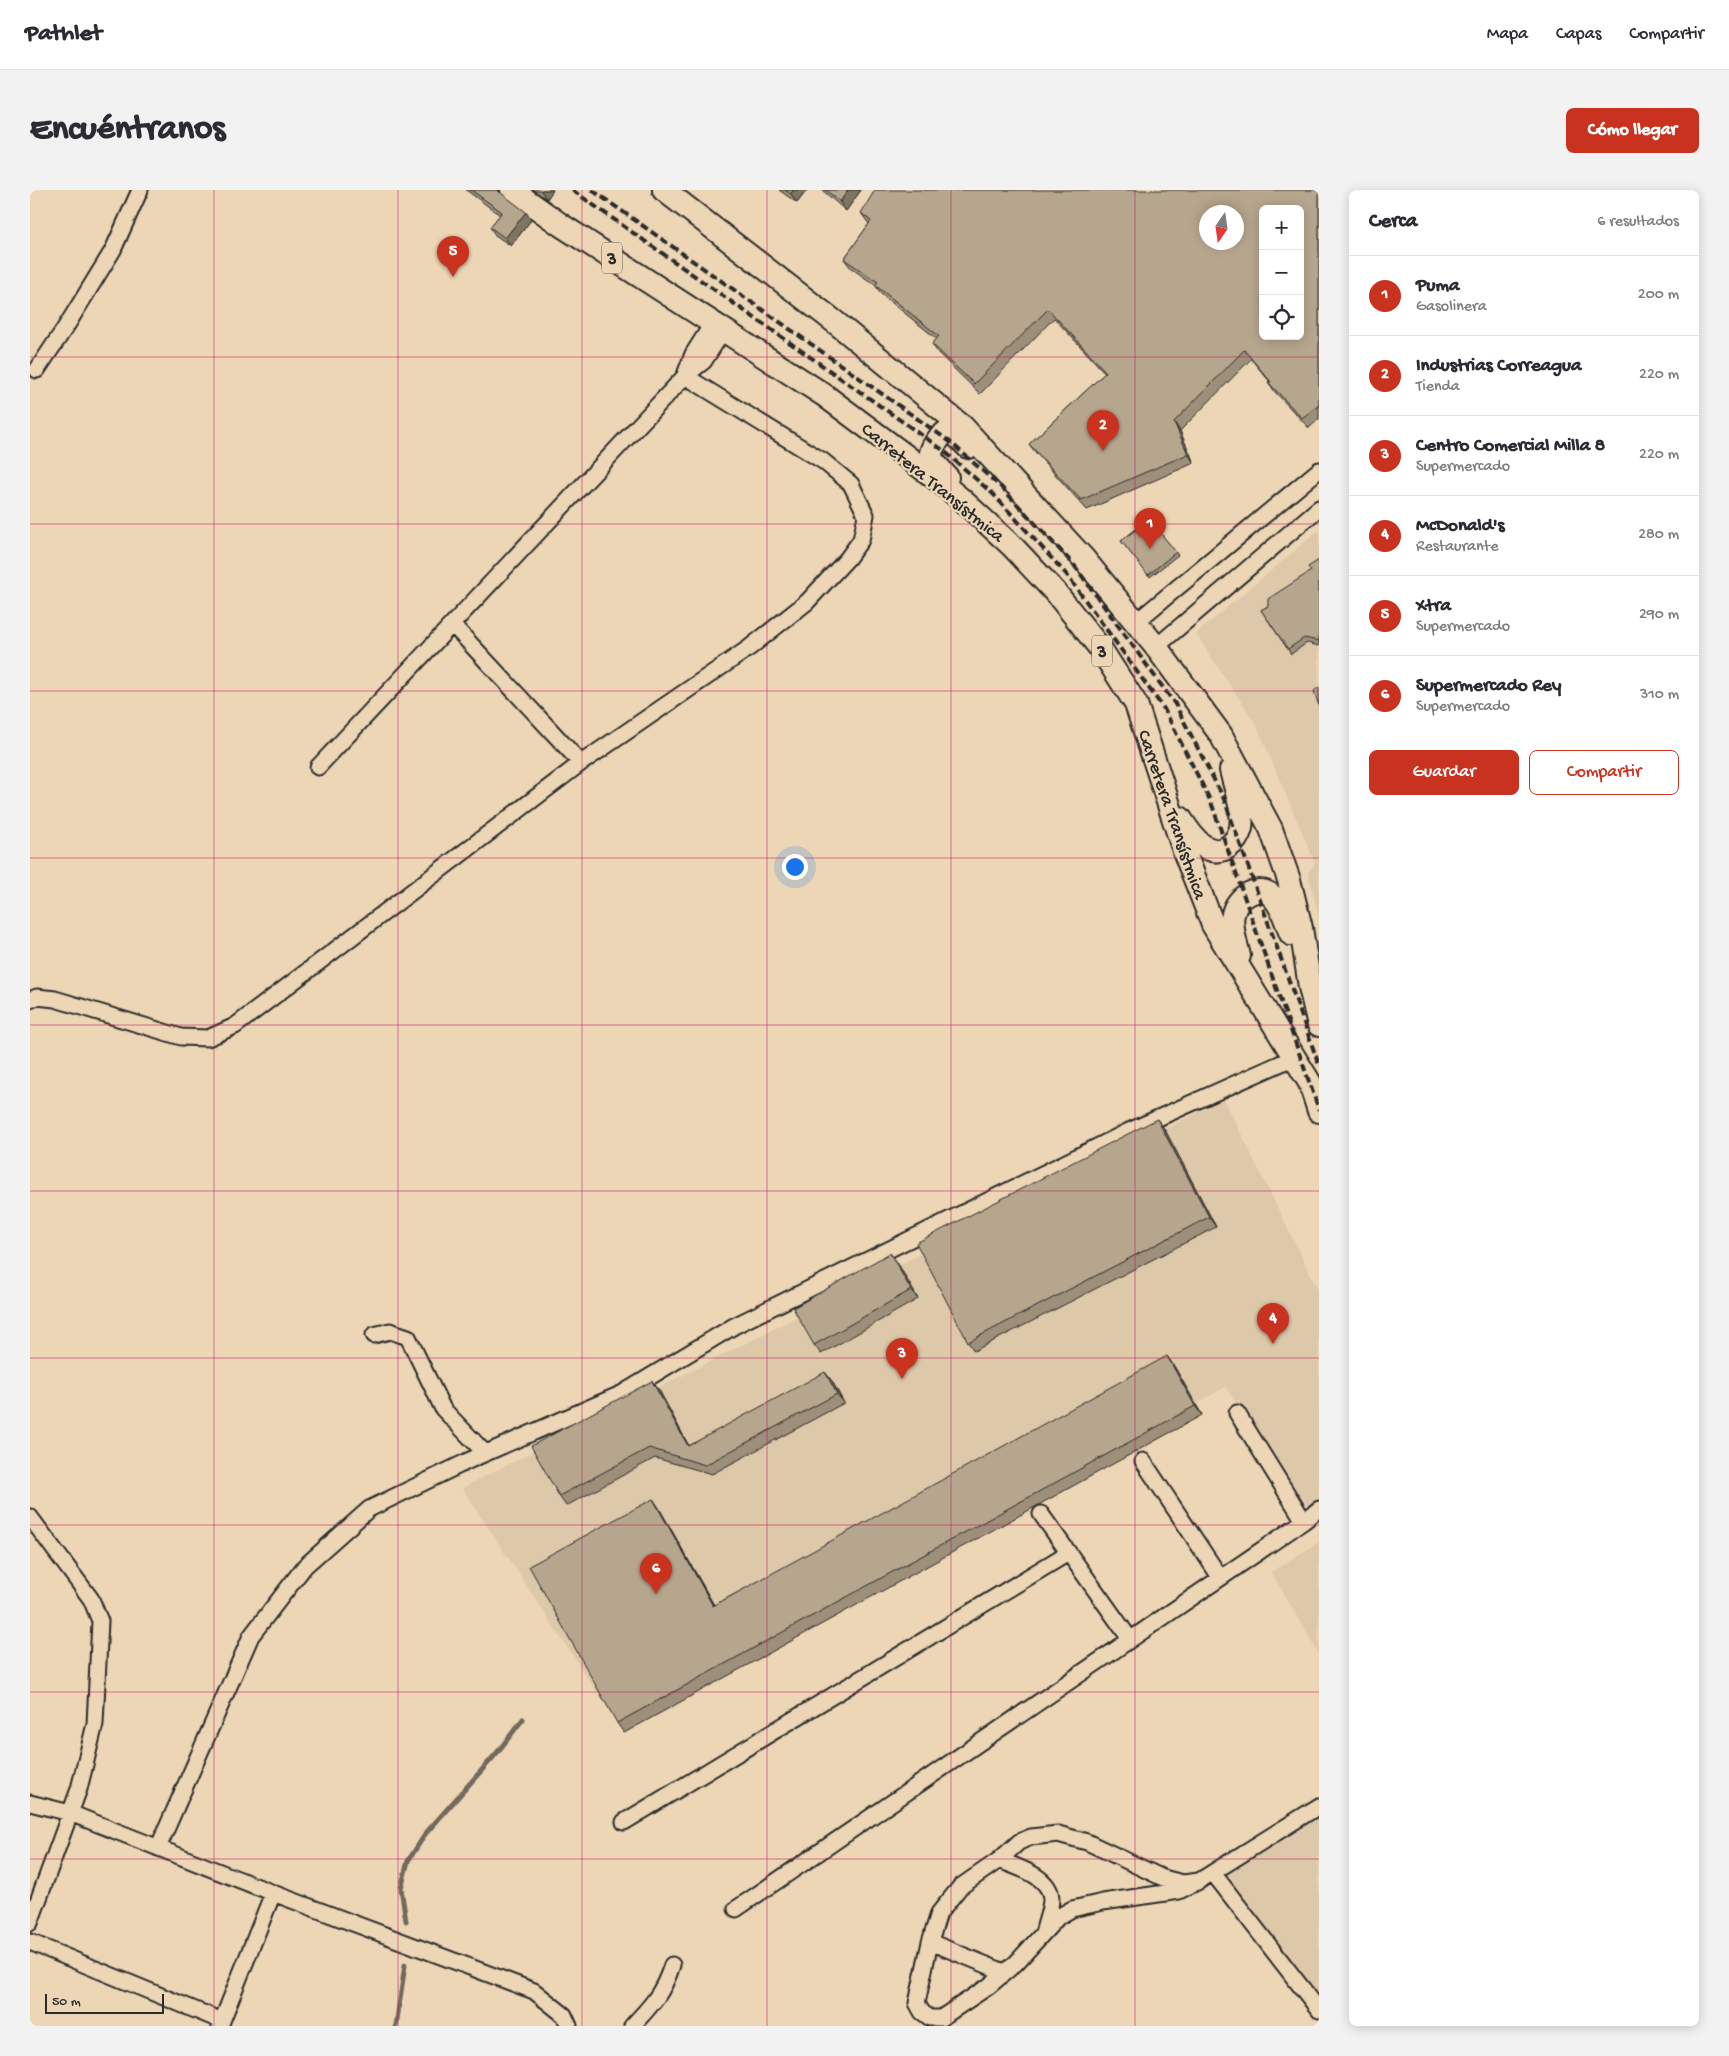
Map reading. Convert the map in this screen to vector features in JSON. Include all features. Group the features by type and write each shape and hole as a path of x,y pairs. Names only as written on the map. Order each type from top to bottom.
{"main road":[{"name":"Carretera Transístmica","path":"512,190 561,225 824,395 934,477 1013,546 1056,594 1100,648 1136,704 1184,851 1213,924 1284,1043 1310,1082 1319,1111"},
{"name":"3","path":"664,190 835,322 963,427 1084,559 1156,647 1221,735 1271,829 1289,880 1301,928 1310,986 1319,1022"},
{"path":"1013,546 931,459 932,449 945,432 950,431 957,436 1061,542 1128,620 1136,622"},
{"path":"1168,798 1191,835 1204,847 1224,849 1235,840 1241,828 1241,813 1221,735"},
{"path":"1243,975 1232,928 1233,914 1238,901 1244,896 1250,892 1262,891 1274,898 1282,910 1310,986"}],"street":[{"path":"37,370 113,250 140,190"},
{"path":"318,767 685,376 693,354 718,327"},
{"path":"30,1000 37,997 55,999 181,1037 208,1038 235,1026 581,763 749,648 807,602 847,559 861,540 865,530 866,514 851,484 823,461 685,376"},
{"path":"1136,622 1319,470"},
{"path":"1156,647 1319,508"},
{"path":"452,624 581,763"},
{"path":"158,1848 251,1636 305,1566 369,1510 485,1453 623,1392 743,1322 1129,1131 1295,1057"},
{"path":"374,1335 390,1331 408,1337 443,1409 485,1453"},
{"path":"1237,1413 1304,1521"},
{"path":"1143,1461 1220,1577"},
{"path":"736,1909 1319,1509"},
{"path":"1041,1514 1130,1639"},
{"path":"30,1517 91,1599 100,1621 95,1724 80,1788 30,1923"},
{"path":"624,1822 1068,1553"},
{"path":"30,1803 70,1814 534,1991 564,2015 569,2026"},
{"path":"1199,1881 1183,1883 1162,1878 1087,1842 1058,1834 1031,1837 1019,1842 999,1860 960,1887 939,1913 930,1942 917,2003 922,2012 930,2018 941,2018 989,1986 1016,1963 1058,1917 1072,1909 1103,1902 1179,1891 1199,1881 1319,1806"},
{"path":"999,1860 1034,1875 1047,1886 1051,1898 1044,1932"},
{"path":"1212,1873 1319,2010"},
{"path":"30,1942 221,2024 273,1893"},
{"path":"930,1942 1004,1972"},
{"path":"632,2026 666,1985 672,1965"}],"shaded area":[{"path":"1319,530 1319,917 1308,873 1315,863 1256,724 1196,634"},
{"path":"1224,1099 1319,1292 1319,1523 1225,1387 624,1733 462,1488"},
{"path":"1319,1542 1319,1654 1271,1572"},
{"path":"1319,1812 1319,1995 1225,1873"}],"building":[{"path":"471,190 497,190 526,212 505,238 490,227 502,212"},
{"path":"785,190 793,190 791,194"},
{"path":"826,190 848,190 840,202"},
{"path":"875,190 1319,190 1319,405 1302,418 1268,382 1271,382 1244,350 1174,422 1188,454 1081,500 1029,444 1106,372 1048,309 974,384 932,344 939,336 875,285 878,282 844,259 871,221 861,213"},
{"path":"1149,519 1176,552 1148,575 1121,541"},
{"path":"1319,560 1319,641 1304,638 1288,649 1261,610 1268,606 1268,599 1311,571 1308,567"},
{"path":"1319,687 1319,706 1314,691"},
{"path":"1157,1119 1209,1217 968,1342 916,1243"},
{"path":"890,1253 911,1290 814,1345 793,1308"},
{"path":"1167,1356 1195,1406 617,1723 529,1566 653,1499 713,1606"},
{"path":"825,1372 837,1394 705,1465 649,1448 559,1496 531,1446 652,1381 688,1446"}],"waterway":[{"path":"406,1921 401,1888 408,1861 426,1833 496,1754 523,1719"},
{"path":"396,2026 405,1965"}],"railway":[{"path":"572,190 943,450 993,494 1067,575 1164,709 1211,802 1319,1110"},
{"path":"592,190 949,441 1002,488 1074,565 1175,704 1224,799 1319,1065"}],"place":[{"name":"Xtra","path":"453,277"},
{"name":"Industrias Correagua","path":"1103,451"},
{"name":"Puma","path":"1150,549"},
{"name":"McDonald's","path":"1273,1344"},
{"name":"Centro Comercial Milla 8","path":"902,1379"},
{"name":"Supermercado Rey","path":"656,1594"}]}
